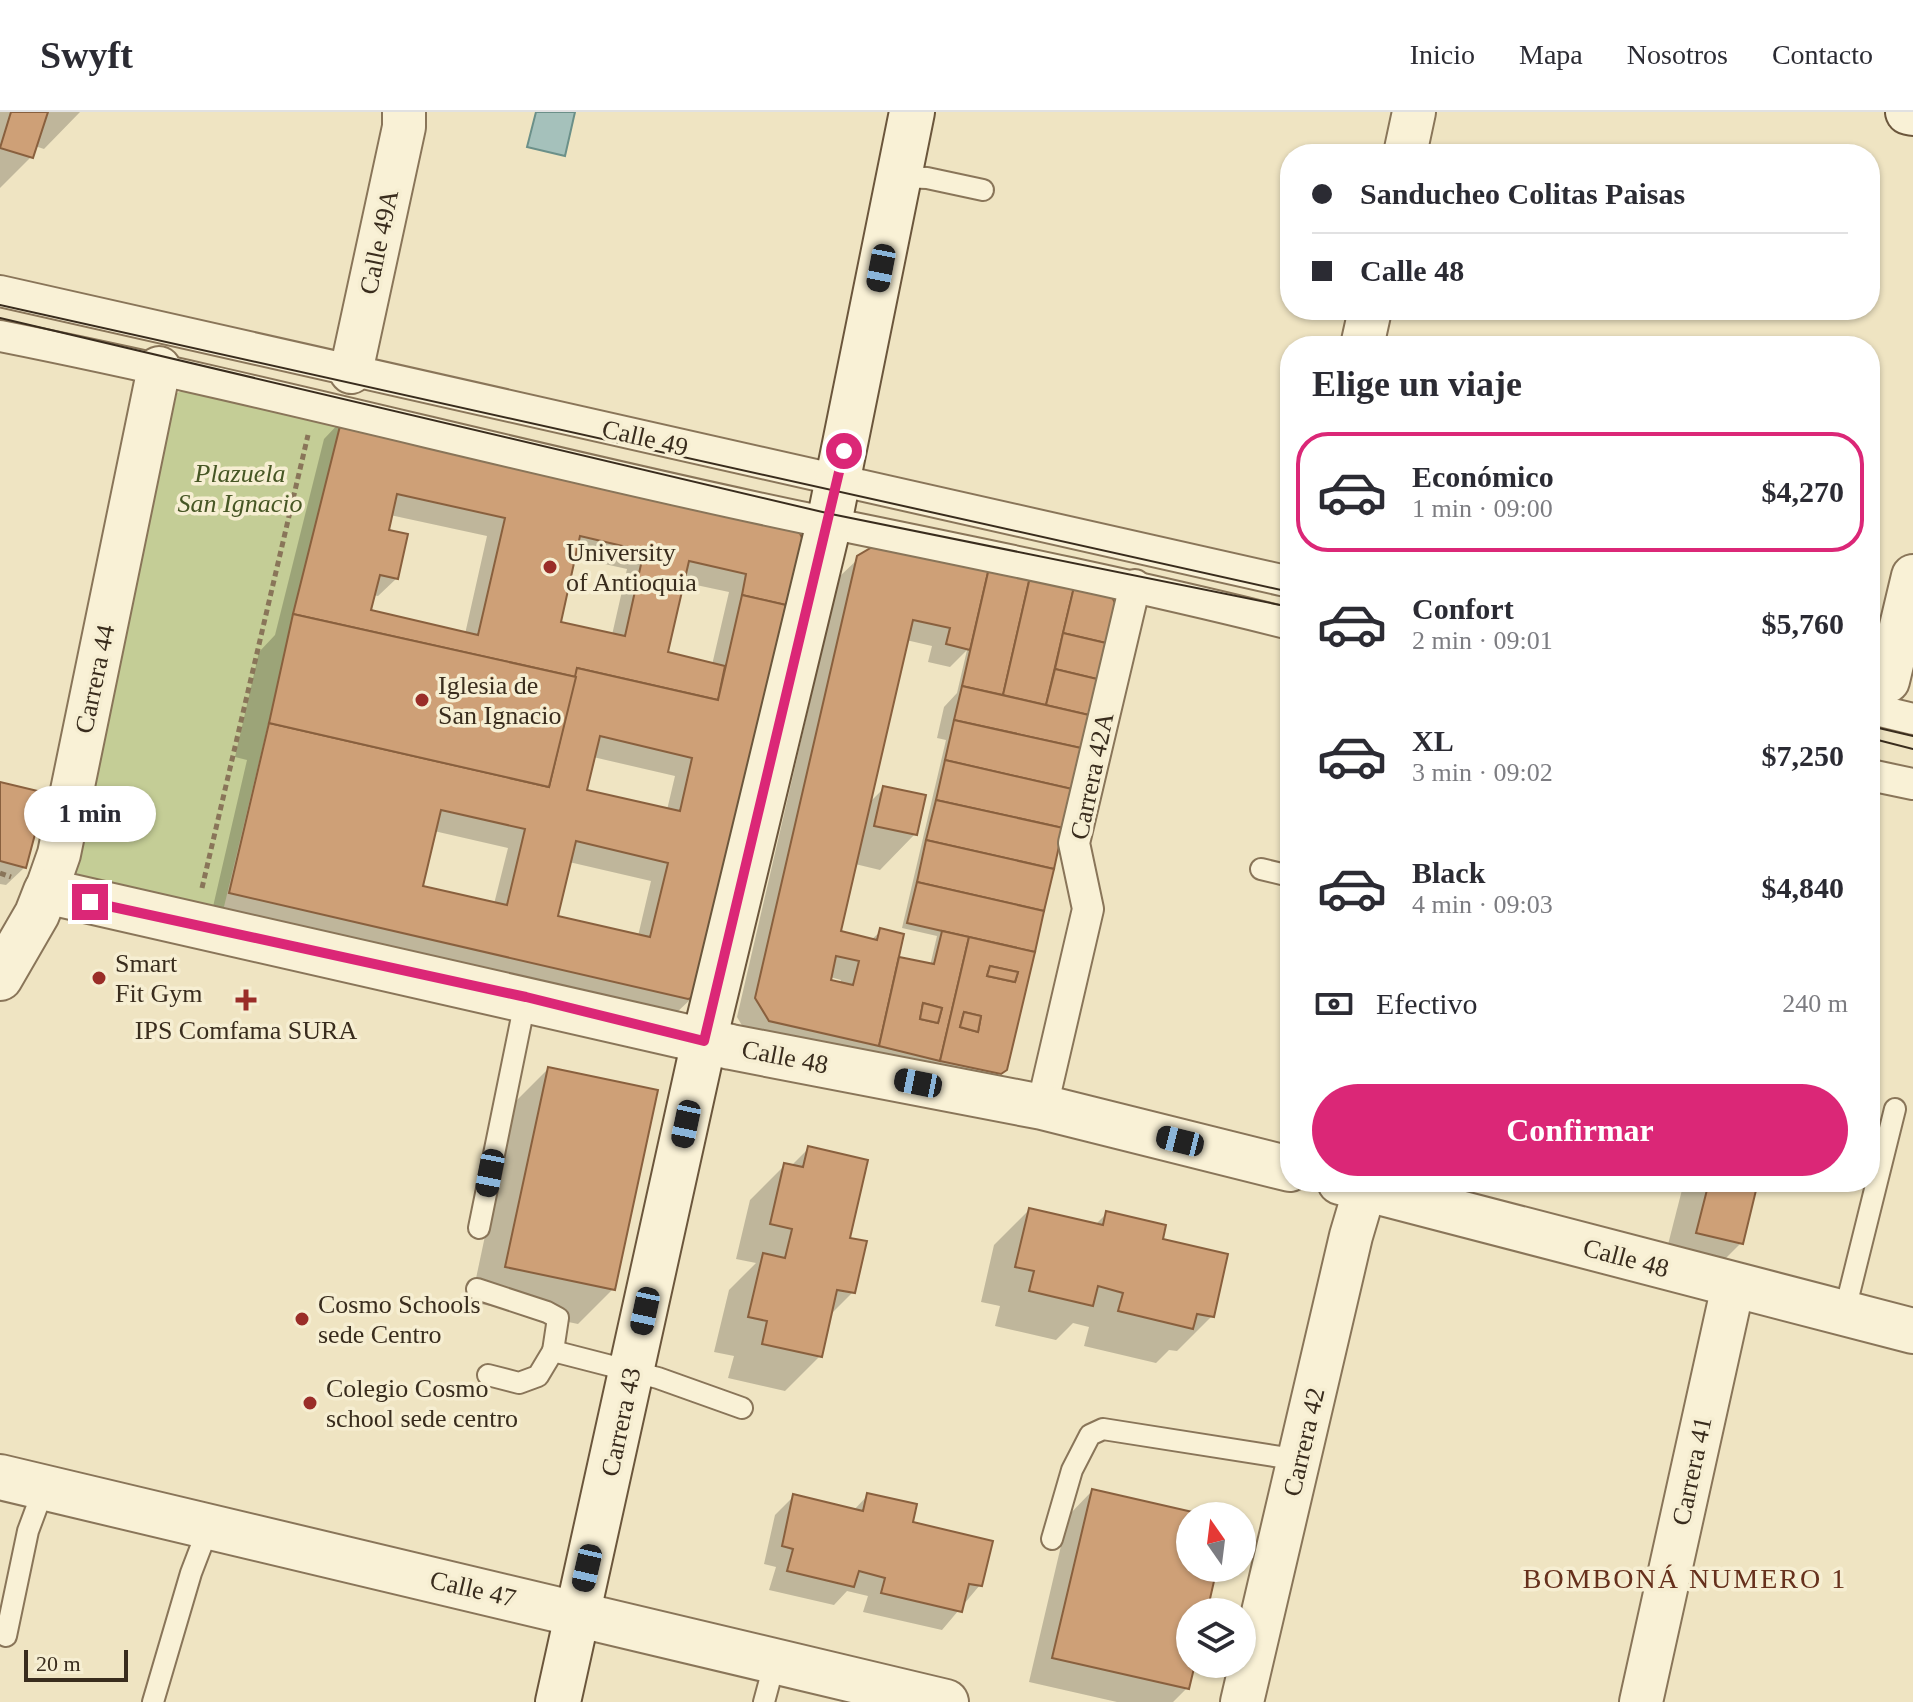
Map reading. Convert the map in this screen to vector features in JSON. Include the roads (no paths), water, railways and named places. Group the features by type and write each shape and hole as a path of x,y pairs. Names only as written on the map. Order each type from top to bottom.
{"street":[{"name":"Calle 49A","path":"351,372 404,127 404,112"},
{"name":"Carrera 43","path":"558,1702 704,1041 834,502 912,112"},
{"path":"1407,144 1414,112"},
{"name":"Calle 49","path":"0,291 351,372 1280,621"},
{"name":"Calle 49","path":"0,336 315,404 834,502 1280,580"},
{"name":"Carrera 44","path":"0,978 37,914 59,854 159,368"},
{"path":"1913,576 1884,696 1913,719"},
{"name":"Carrera 42A","path":"1042,1107 1088,909 1074,843 1135,585"},
{"path":"1880,777 1913,784"},
{"name":"Calle 48","path":"46,891 526,997 704,1041 1042,1107 1280,1166"},
{"name":"Carrera 42","path":"1242,1702 1351,1236 1357,1192"},
{"name":"Calle 48","path":"1387,1192 1733,1286 1913,1331"},
{"name":"Carrera 41","path":"1641,1702 1733,1286"},
{"name":"Calle 47","path":"0,1477 578,1615 770,1682 946,1702"}],"lane":[{"path":"899,177 927,178 983,190"},
{"path":"1261,869 1280,874"},
{"path":"479,1228 526,997"},
{"path":"1880,1169 1895,1109"},
{"path":"1844,1314 1874,1192"},
{"path":"477,1289 558,1318 553,1351 538,1376 519,1383 488,1375"},
{"path":"553,1351 658,1378 742,1408"},
{"path":"1052,1539 1072,1470 1090,1435 1103,1429 1300,1460"},
{"path":"6,1636 28,1531 44,1488"},
{"path":"153,1702 191,1573 209,1526"}],"water":[{"path":"536,112 575,112 565,156 527,147"}],"tram line":[{"path":"0,305 1280,590"},
{"path":"0,318 831,514 1280,605"},
{"path":"1880,728 1913,736"},
{"path":"1880,741 1913,749"}],"place":[{"name":"University of Antioquia","path":"550,567"},
{"name":"Iglesia de San Ignacio","path":"422,700"},
{"name":"Smart Fit Gym","path":"99,978"},
{"name":"IPS Comfama SURA","path":"246,1000"},
{"name":"Cosmo Schools sede Centro","path":"302,1319"},
{"name":"Colegio Cosmo school sede centro","path":"310,1403"}],"district":[{"name":"BOMBONÁ NUMERO 1","path":"1685,1578"}],"park label":[{"name":"Plazuela San Ignacio","path":"240,488"}]}
